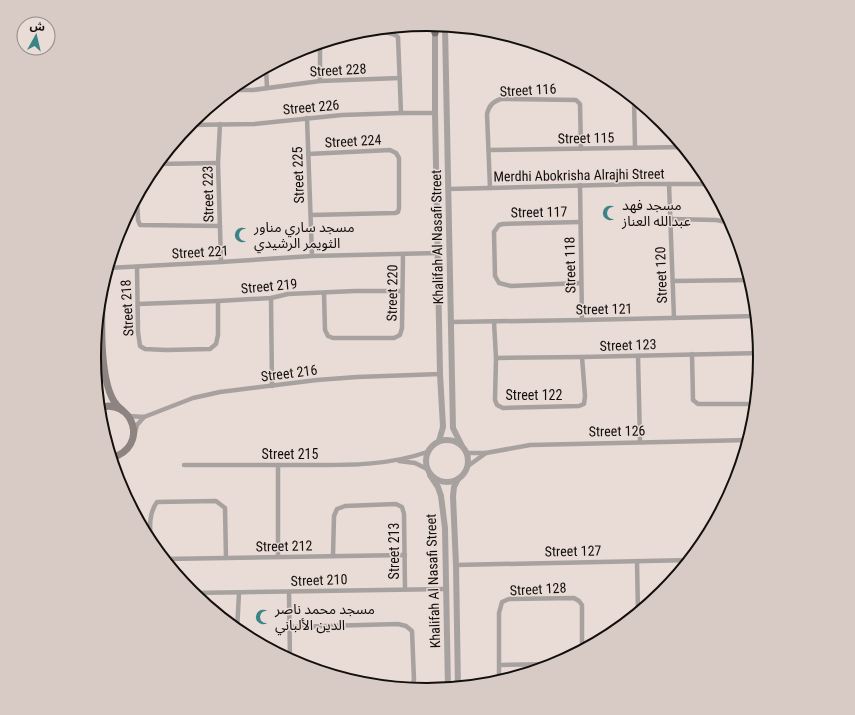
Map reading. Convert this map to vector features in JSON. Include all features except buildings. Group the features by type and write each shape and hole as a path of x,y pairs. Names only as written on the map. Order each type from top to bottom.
{"main road":[{"path":"103,324 107,383 115,404 128,416 132,422 133,436 131,444 126,451 119,456"},
{"path":"105,407 109,406 122,410"}],"street":[{"name":"Khalifah Al Nasafi Street","path":"435,32 440,374 443,427 439,441"},
{"name":"Khalifah Al Nasafi Street","path":"445,32 453,428 462,446"},
{"path":"387,34 394,34 398,37 401,112"},
{"path":"320,49 320,81"},
{"path":"266,74 267,88"},
{"name":"Street 228","path":"241,89 267,88 320,81 400,78"},
{"name":"Street 116","path":"490,188 487,114 488,108 495,101 576,100 580,104 581,149"},
{"path":"634,105 635,148"},
{"name":"Street 226","path":"199,125 254,124 307,118 401,112 435,113"},
{"name":"Street 225","path":"307,118 312,256"},
{"name":"Street 223","path":"220,124 218,163 221,262"},
{"name":"Street 115","path":"489,150 677,147"},
{"name":"Street 224","path":"308,154 390,150 396,153 399,158 398,212 311,215"},
{"path":"165,164 218,163"},
{"name":"Street 120","path":"669,184 674,318"},
{"name":"Merdhi Abokrisha Alrajhi Street","path":"448,189 580,185 704,184"},
{"name":"Street 118","path":"580,185 582,320"},
{"path":"138,208 138,220 140,225 220,226"},
{"path":"670,219 724,221"},
{"name":"Street 117","path":"580,222 499,224 494,232 495,276 499,283 511,286 581,283"},
{"name":"Street 221","path":"114,268 312,256 438,253"},
{"name":"Street 220","path":"324,293 325,330 328,336 333,338 394,338 400,335 402,328 404,254"},
{"name":"Street 218","path":"137,267 138,332 140,346 145,349 210,349 216,344 218,335 218,301"},
{"path":"673,281 745,280"},
{"name":"Street 219","path":"138,304 271,298 288,294 355,290 402,291"},
{"path":"271,298 272,386"},
{"name":"Street 121","path":"451,322 751,316"},
{"name":"Street 122","path":"494,322 496,358 495,400 497,405 502,408 579,406 584,404 585,396 582,357"},
{"name":"Street 123","path":"496,358 754,353"},
{"path":"692,354 693,400 698,404 750,404"},
{"path":"638,356 640,442"},
{"name":"Street 216","path":"128,416 144,417 193,398 220,392 356,377 440,374"},
{"path":"133,436 137,425 144,417"},
{"path":"451,440 462,446 467,453 468,466 458,479 451,482 443,482 436,480 428,472 425,460 432,445 439,441 451,440"},
{"name":"Street 126","path":"467,453 486,453 530,445 743,440"},
{"name":"Street 215","path":"184,465 371,464 417,456 428,452"},
{"name":"Street 126","path":"468,466 486,453"},
{"name":"Street 215","path":"395,460 415,463 428,472"},
{"path":"278,465 278,556"},
{"name":"Khalifah Al Nasafi Street","path":"428,472 438,487 441,496 445,528 448,683"},
{"name":"Khalifah Al Nasafi Street","path":"458,479 454,487 453,496 458,682"},
{"path":"150,530 152,511 157,502 216,501 225,508 226,558"},
{"name":"Street 213","path":"333,556 334,516 337,509 345,506 396,504 402,507 404,514 405,589"},
{"name":"Street 212","path":"170,559 405,555"},
{"name":"Street 127","path":"456,565 684,560"},
{"path":"637,561 638,607"},
{"name":"Street 210","path":"202,593 446,589"},
{"path":"289,592 290,653"},
{"path":"238,623 239,593"},
{"name":"Street 128","path":"500,676 499,613 502,602 509,599 574,598 579,601 582,605 582,645"},
{"path":"290,627 398,624 406,626 412,631 414,680 413,683"},
{"path":"447,643 458,643"},
{"path":"500,665 539,664"}],"place":[{"name":"مسجد فهد عبدالله العناز","path":"610,213"},
{"name":"مسجد ساري مناور الثويمر الرشيدي","path":"242,235"},
{"name":"مسجد محمد ناصر الدين الألباني","path":"263,617"}]}
